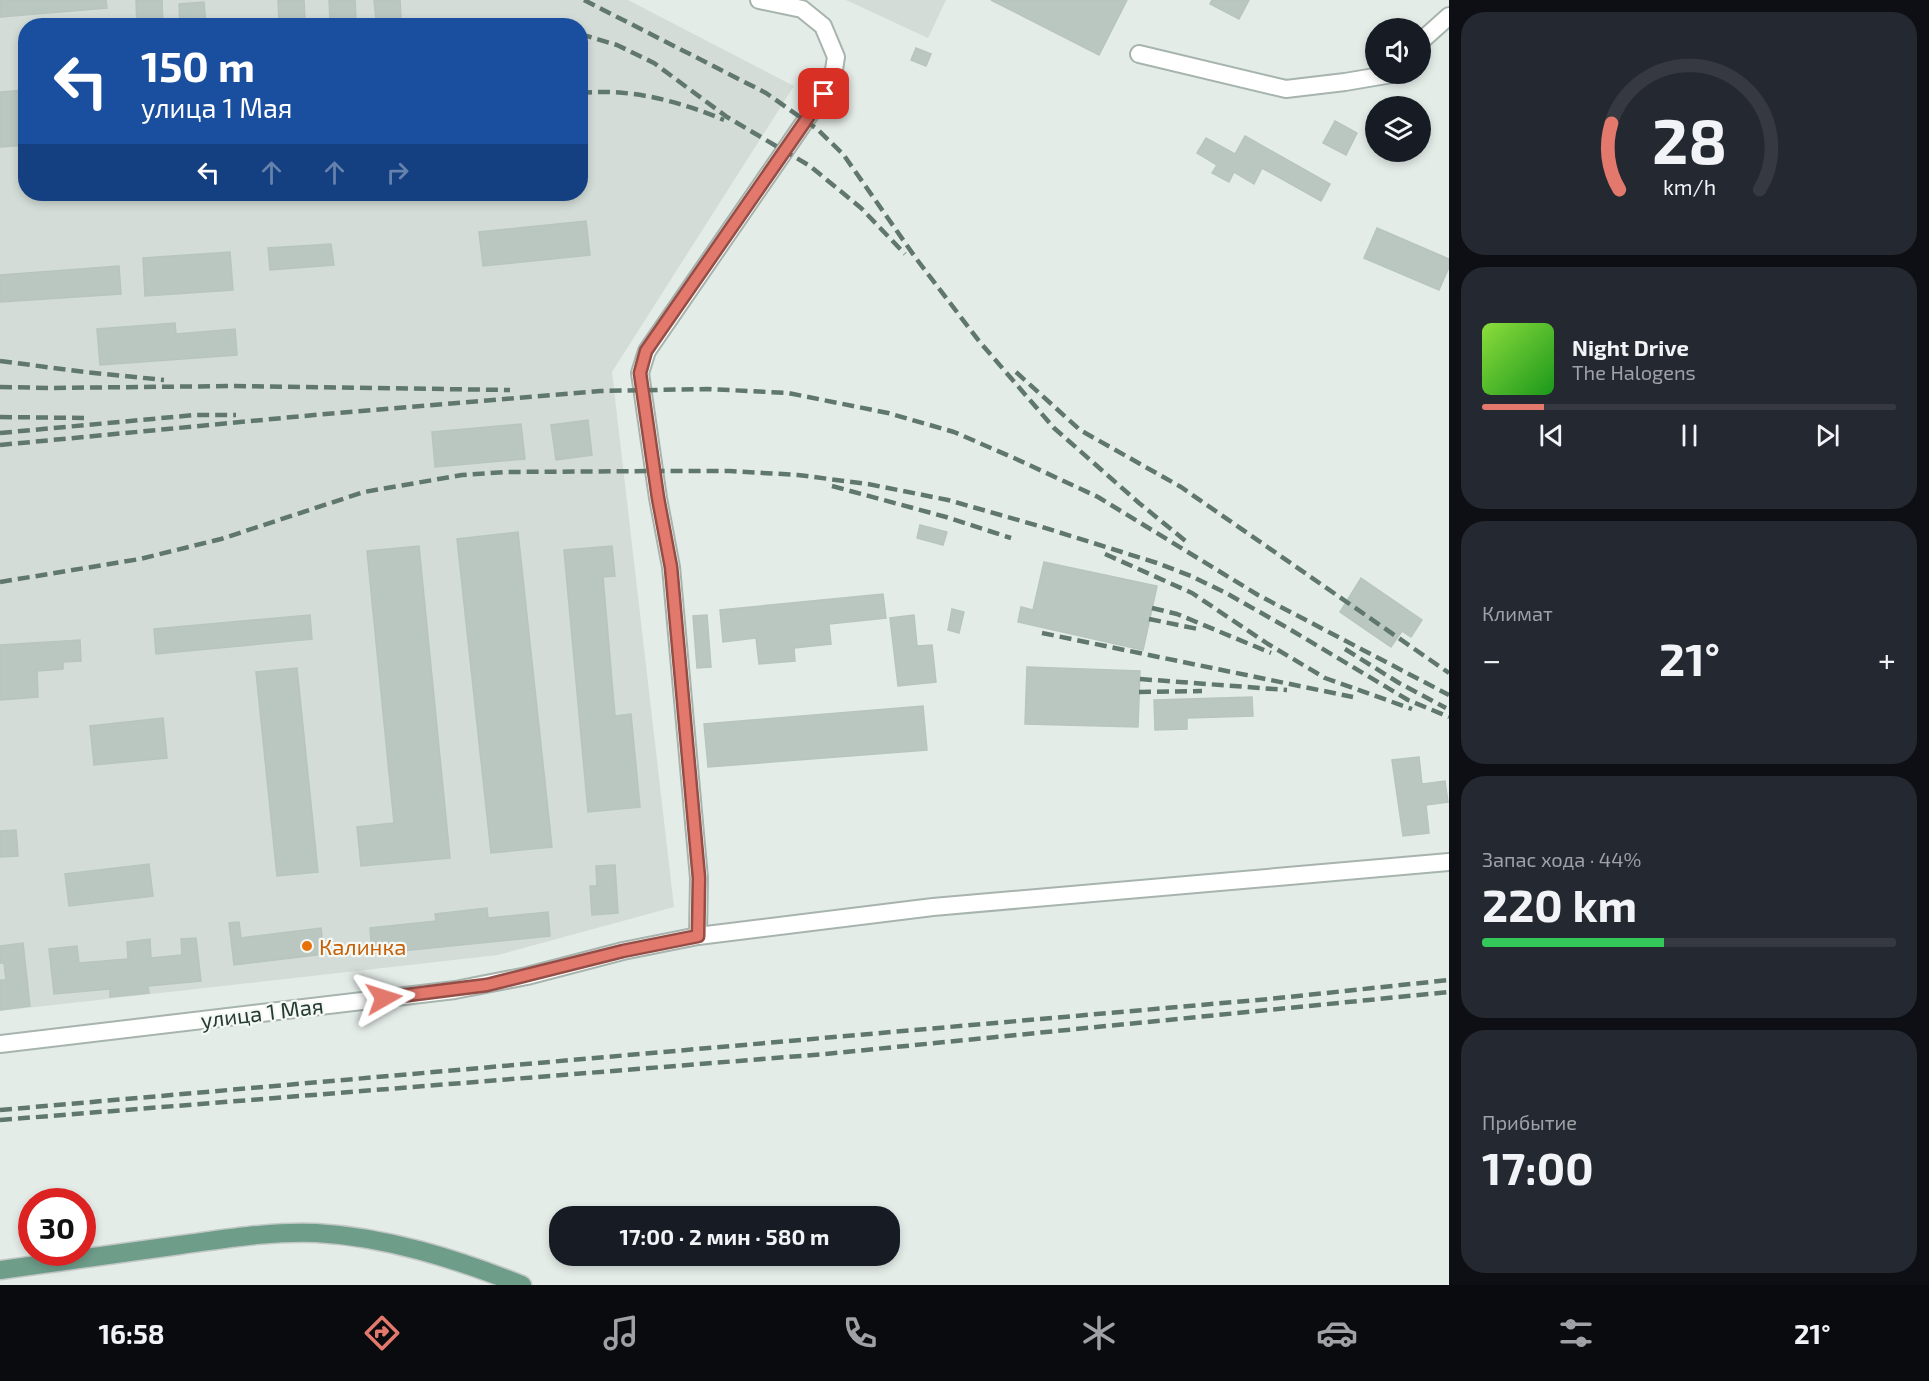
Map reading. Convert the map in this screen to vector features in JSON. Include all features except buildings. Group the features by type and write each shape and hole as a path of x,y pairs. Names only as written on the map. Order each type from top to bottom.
{"main road":[{"path":"0,1270 220,1239 275,1233 314,1233 396,1244 443,1257 522,1285"}],"street":[{"path":"698,936 699,878 671,567 658,498 640,373 646,351 832,82 836,57 823,26 802,9 759,0"},
{"path":"1431,32 1449,16"},
{"path":"1139,54 1286,89 1365,79"},
{"name":"улица 1 Мая","path":"0,1044 455,990 698,936 933,907 1449,862"}],"shaded area":[{"path":"0,0 628,0 794,86 612,372 674,907 498,955 0,1011"},
{"path":"846,0 946,0 928,38"}],"railway":[{"path":"584,0 766,93 817,129 843,154 915,257 979,341 1054,428 1188,543"},
{"path":"588,36 617,45 654,63 727,117 810,166 861,208 905,254"},
{"path":"588,93 636,94 690,107 724,120"},
{"path":"0,361 164,380"},
{"path":"1016,372 1080,430 1181,487 1449,673"},
{"path":"0,387 235,386 510,390"},
{"path":"0,445 600,391 708,389 788,393 888,413 954,432 1014,458 1098,497 1258,595 1449,695"},
{"path":"0,433 195,415 236,415"},
{"path":"0,417 84,418"},
{"path":"0,582 140,559 221,539 364,492 462,475 505,472 660,471 730,471 798,475 868,484 948,500 1157,563 1226,593 1408,700 1449,717"},
{"path":"832,486 946,517 1011,538"},
{"path":"1105,554 1192,593 1268,644 1325,678 1412,709"},
{"path":"1152,608 1177,614 1271,653"},
{"path":"1149,619 1198,629"},
{"path":"1042,633 1353,697"},
{"path":"1345,649 1399,683 1446,708"},
{"path":"1140,679 1287,690"},
{"path":"1139,692 1202,691"},
{"path":"0,1110 1269,999 1449,980"},
{"path":"0,1120 825,1054 1449,992"}],"place":[{"name":"Калинка","path":"307,946"}],"route":[{"path":"384,998 487,985 623,951 698,936 699,878 671,567 658,498 640,373 646,351 824,94"}]}
